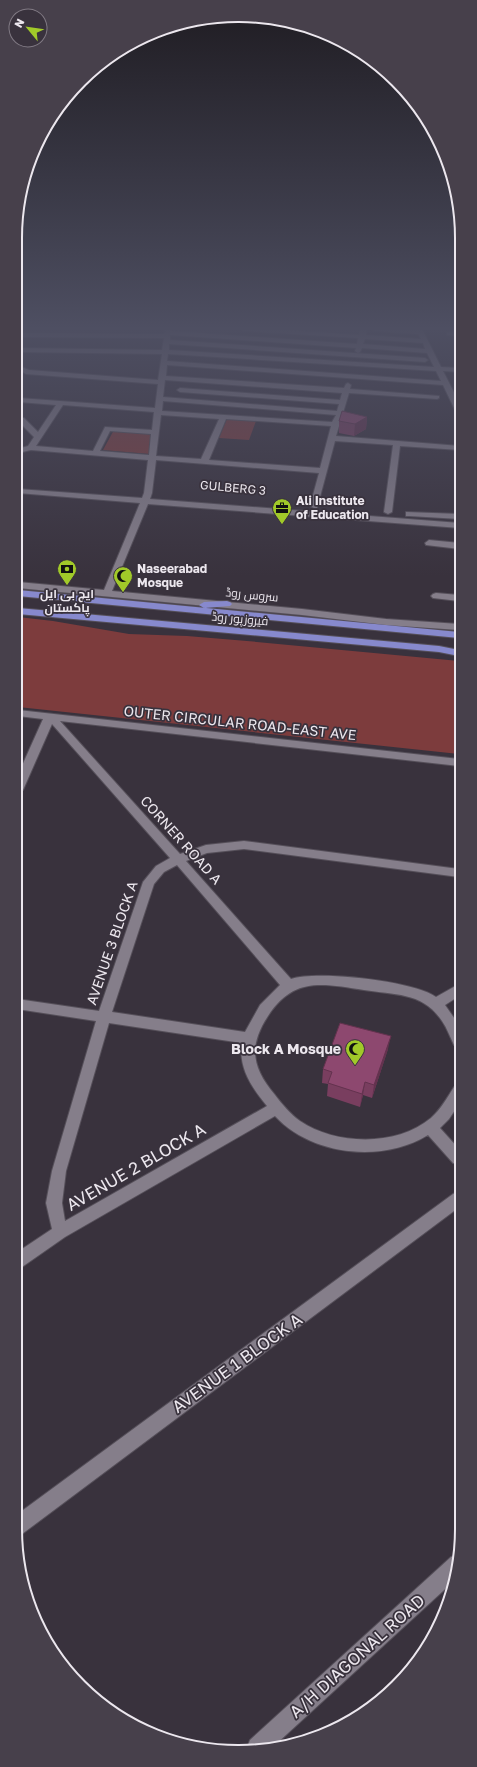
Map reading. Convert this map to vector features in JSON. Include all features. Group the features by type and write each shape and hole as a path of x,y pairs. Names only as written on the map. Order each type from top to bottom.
{"main road":[{"name":"فیروزپور روڈ","path":"22,593 455,635"},
{"path":"161,607 227,604"},
{"name":"فیروزپور روڈ","path":"22,611 440,649"}],"street":[{"path":"31,448 56,411"},
{"path":"152,411 335,424"},
{"path":"269,420 271,411"},
{"path":"314,506 331,438 340,413 319,411"},
{"path":"107,592 147,497 158,412"},
{"path":"204,462 223,417"},
{"path":"22,421 39,438"},
{"path":"95,453 108,428 156,432"},
{"path":"331,438 455,448"},
{"path":"388,512 397,442"},
{"path":"22,450 31,448 323,471"},
{"name":"GULBERG 3","path":"22,482 147,497 314,506 455,517"},
{"path":"22,491 147,497 455,526"},
{"path":"429,543 455,546"},
{"name":"سروس روڈ","path":"22,585 227,604 386,622 455,627"},
{"path":"436,596 455,598"},
{"path":"440,649 455,651"},
{"name":"OUTER CIRCULAR ROAD-EAST AVE","path":"22,713 455,762"},
{"path":"22,779 50,716"},
{"name":"CORNER ROAD A","path":"50,716 289,986"},
{"name":"AVENUE 3 BLOCK A","path":"60,1232 54,1203 59,1170 104,1016 149,882 160,869 178,859 206,849 244,845 455,872"},
{"path":"455,1029 436,1004 427,997 404,991 340,982 308,981 289,986 267,1006 258,1019 249,1038 248,1053 253,1076 264,1093 287,1120 299,1129 314,1136 344,1144 359,1146 394,1142 411,1137 430,1127 447,1110 455,1097"},
{"path":"436,1004 455,992"},
{"path":"22,1005 249,1038"},
{"name":"AVENUE 2 BLOCK A","path":"22,1258 60,1232 277,1108"},
{"path":"430,1127 455,1155"},
{"name":"AVENUE 1 BLOCK A","path":"22,1522 455,1202"},
{"name":"A/H DIAGONAL ROAD","path":"260,1744 451,1570"}],"shaded area":[{"path":"227,419 256,421 249,440 219,438"},
{"path":"114,430 153,432 150,454 103,450"},
{"path":"22,617 53,621 129,634 187,636 455,661 455,754 22,707"}],"building":[{"path":"342,411 367,417 355,424 339,421"},
{"name":"Block A Mosque","path":"340,1023 391,1036 374,1085 365,1082 362,1094 328,1083 332,1072 323,1069"}],"place":[{"name":"Ali Institute of Education","path":"282,525"},
{"name":"ایچ بی ایل پاکستان","path":"67,586"},
{"name":"Naseerabad Mosque","path":"123,593"},
{"name":"Block A Mosque","path":"355,1066"}]}
